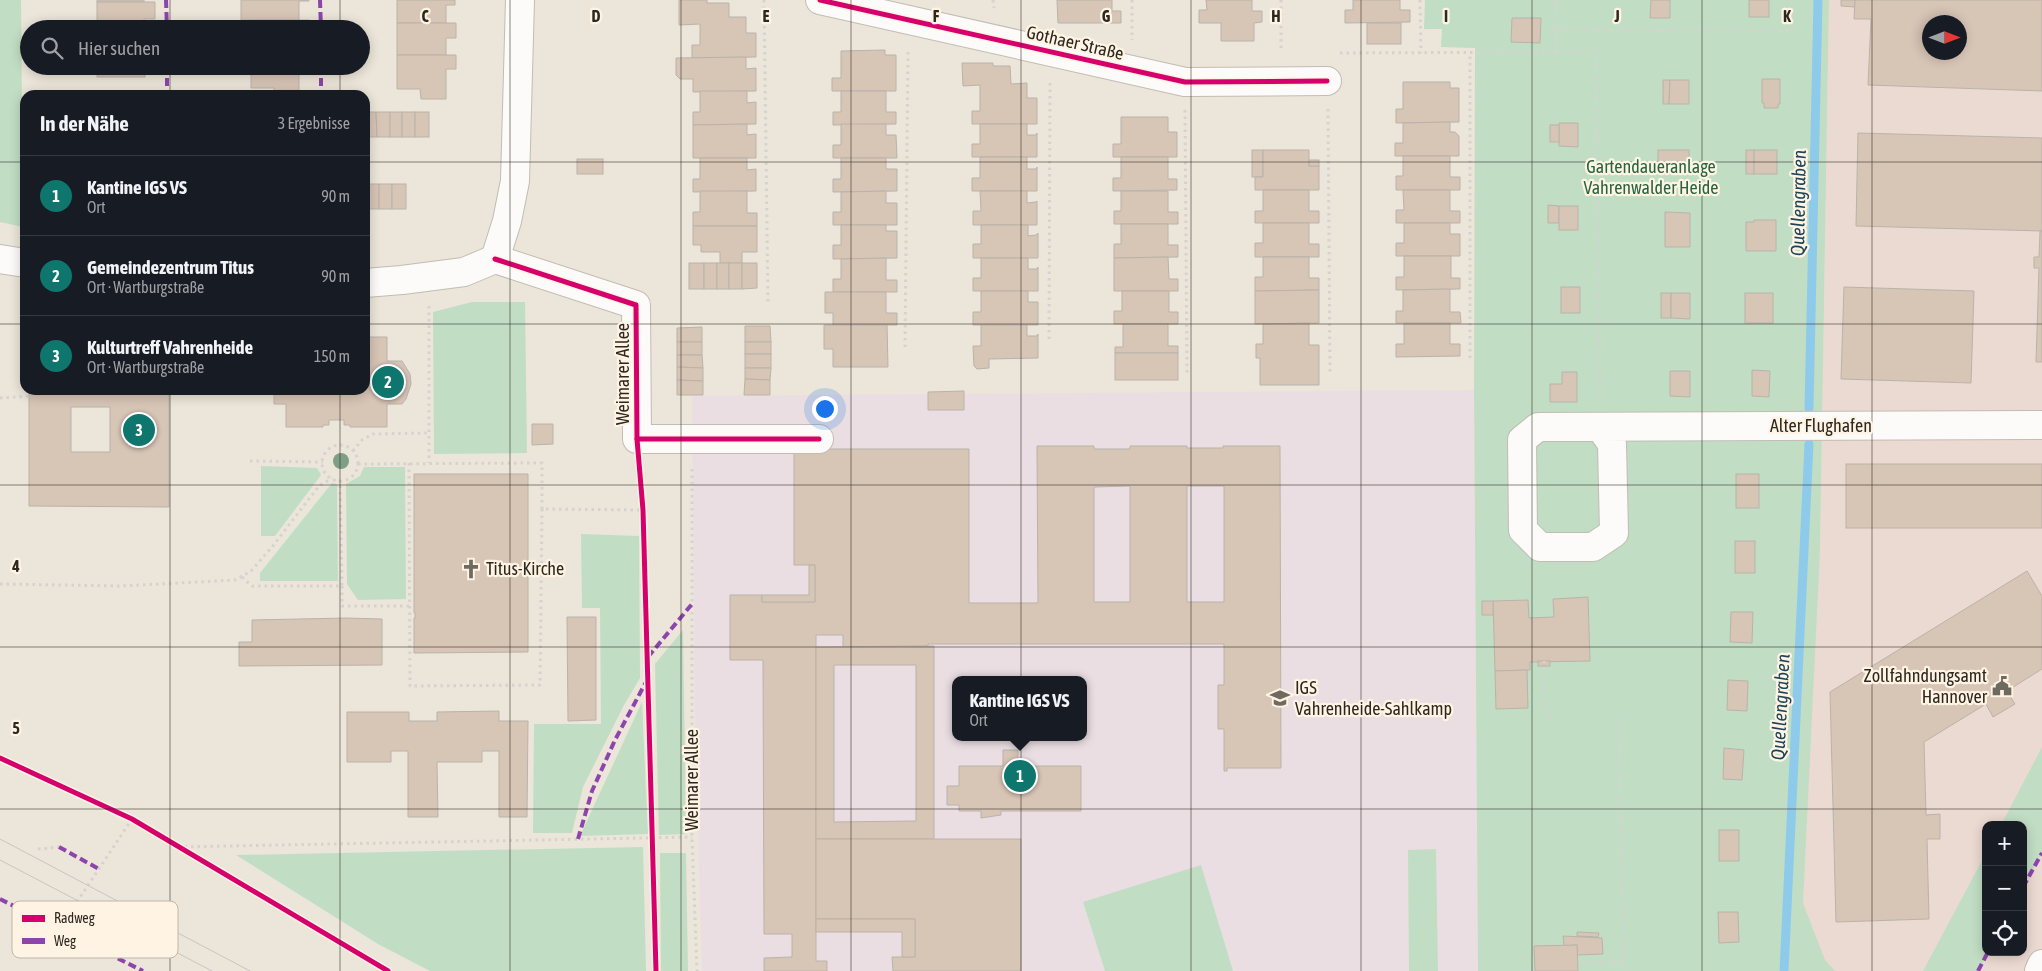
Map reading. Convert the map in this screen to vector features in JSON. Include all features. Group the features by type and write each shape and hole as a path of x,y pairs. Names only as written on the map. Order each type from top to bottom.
{"street":[{"path":"370,282 464,272 495,259 507,221 515,181 520,0"},
{"name":"Gothaer Straße","path":"820,0 1185,82 1327,81"},
{"path":"0,258 20,262"},
{"name":"Weimarer Allee","path":"495,259 636,305 637,439 819,439"},
{"name":"Alter Flughafen","path":"1600,427 1612,444 1614,533 1593,546 1540,547 1522,530 1522,440 1538,427 2042,425"},
{"path":"2038,971 2042,964"}],"path":[{"path":"764,0 768,304"},
{"path":"1132,0 1132,70"},
{"path":"1280,0 1281,81"},
{"path":"1420,0 1421,53"},
{"path":"1556,0 1556,52"},
{"path":"1556,30 1792,31 1792,0"},
{"path":"905,346 908,20"},
{"path":"1330,373 1327,54 1596,51 1600,427"},
{"path":"1049,339 1050,52"},
{"path":"1470,53 1470,358"},
{"path":"1185,82 1187,373"},
{"path":"429,276 429,463"},
{"path":"0,398 29,396"},
{"path":"353,451 362,440 373,434 429,433"},
{"path":"334,446 346,446 353,451 358,458 354,475 340,480 332,478 324,470 322,462 325,453 334,446"},
{"path":"250,461 322,462"},
{"path":"358,464 409,463 542,463 540,685 410,686 409,463"},
{"path":"0,584 121,586 235,580 251,571 272,548 319,486 332,478"},
{"path":"340,480 342,606 410,606"},
{"path":"643,501 644,520"},
{"path":"542,509 644,510"},
{"path":"242,577 252,586 342,586"},
{"path":"1544,661 1544,704 1551,720"},
{"path":"1618,718 1624,971"},
{"path":"78,901 132,819"},
{"path":"652,829 653,848"},
{"path":"178,847 692,837"},
{"path":"38,849 59,847"},
{"path":"1580,962 1624,961"}],"shaded area":[{"path":"1829,0 2042,0 2042,971 1779,971 1820,551"},
{"name":"IGS Vahrenheide-Sahlkamp","path":"1474,390 1478,971 702,971 695,716 692,396"}],"green space":[{"path":"0,0 21,0 20,226 0,222"},
{"name":"Gartendaueranlage Vahrenwalder Heide","path":"1425,0 1829,0 1820,551 1803,903 1825,960 1835,971 1478,971 1474,390 1475,48 1441,47 1442,29 1424,29"},
{"path":"472,302 525,302 527,453 434,454 433,312"},
{"path":"261,466 317,468 321,475 275,536 261,536"},
{"path":"364,467 405,467 406,599 358,600 347,584 346,484 360,476"},
{"path":"332,483 337,484 338,581 260,581 260,573"},
{"path":"581,534 639,536 640,678 624,705 583,787 572,833 533,833 534,724 601,724 600,608 582,608"},
{"path":"683,630 686,834 659,835 655,664"},
{"path":"642,702 648,834 580,836"},
{"path":"2042,747 2042,853 2027,880 2027,821 2003,821"},
{"path":"643,847 646,971 430,971 378,944 236,855"},
{"path":"1436,849 1438,971 1409,971 1408,850"},
{"path":"660,853 686,853 688,971 661,971"},
{"path":"1982,860 1982,956 1986,956 1978,971 1923,971"},
{"path":"1201,865 1233,971 1105,971 1083,902"}],"building":[{"path":"97,0 144,0 144,2 97,2"},
{"path":"241,0 309,1 299,1 299,20 241,20"},
{"path":"397,0 455,0 455,5 446,5 446,23 397,23"},
{"path":"679,0 707,0 707,3 729,3 729,17 746,17 746,33 756,33 756,57 692,58 692,45 700,45 700,24 679,25"},
{"path":"1057,0 1112,0 1112,11 1121,11 1121,23 1058,23"},
{"path":"1206,0 1252,0 1252,11 1262,11 1262,22 1254,23 1254,41 1221,41 1221,23 1199,23 1199,10 1207,10"},
{"path":"1353,0 1400,0 1400,10 1410,10 1410,22 1345,23 1345,10 1353,10"},
{"path":"1651,0 1670,0 1670,18 1650,18"},
{"path":"1749,0 1769,0 1769,17 1749,17"},
{"path":"1841,0 1855,0 1855,7 1841,6"},
{"path":"1855,0 2042,0 2042,91 1868,85 1871,19 1854,19"},
{"path":"97,2 155,2 155,19 97,20"},
{"path":"1512,18 1541,18 1540,43 1511,42"},
{"path":"397,23 456,23 456,38 446,38 446,55 397,55"},
{"path":"1367,23 1401,23 1401,44 1367,44"},
{"path":"885,50 885,55 896,55 896,91 832,91 832,78 841,78 841,51"},
{"path":"397,55 456,55 456,69 446,69 446,99 421,99 420,89 397,89"},
{"path":"746,57 746,69 756,68 756,91 693,92 693,79 680,79 676,75 676,58"},
{"path":"962,63 993,63 993,66 1010,66 1011,84 1027,83 1027,98 1037,98 1037,124 972,124 972,111 980,111 980,85 963,86"},
{"path":"97,75 145,75 145,77 97,77"},
{"path":"251,75 299,75 299,90 251,88"},
{"path":"1762,79 1780,79 1780,104 1778,104 1778,108 1764,108 1764,103 1762,103"},
{"path":"1663,80 1670,80 1669,104 1663,104"},
{"path":"1670,80 1689,80 1689,104 1669,104"},
{"path":"1403,82 1450,82 1450,88 1459,88 1459,122 1396,123 1396,109 1403,109"},
{"path":"700,91 747,91 747,103 756,102 756,124 693,125 693,112 700,112"},
{"path":"841,91 886,91 886,112 896,112 896,124 833,125 833,112 841,112"},
{"path":"370,112 376,112 377,137 370,137"},
{"path":"376,112 390,112 390,137 377,137"},
{"path":"390,112 402,112 402,137 390,137"},
{"path":"402,112 415,112 415,137 402,137"},
{"path":"415,112 429,112 429,137 415,137"},
{"path":"1121,117 1168,117 1168,132 1177,132 1177,157 1113,157 1113,144 1121,144"},
{"path":"1450,122 1450,132 1455,132 1459,136 1459,156 1395,156 1395,143 1403,143 1403,123"},
{"path":"1559,123 1578,123 1578,147 1559,146"},
{"path":"747,124 747,135 756,134 756,158 693,158 693,125"},
{"path":"841,124 886,124 886,135 896,135 897,158 833,158 833,145 841,145"},
{"path":"980,124 1027,124 1027,135 1036,135 1037,133 1037,157 972,157 972,144 980,144"},
{"path":"1550,125 1559,125 1559,142 1550,142"},
{"path":"1858,133 2042,138 2042,231 1856,226"},
{"path":"1252,150 1263,150 1263,177 1252,177"},
{"path":"1263,150 1309,150 1309,166 1319,166 1319,190 1255,190 1255,177 1263,177"},
{"path":"1658,150 1689,150 1689,174 1658,174"},
{"path":"1746,150 1754,150 1754,174 1746,174"},
{"path":"1754,150 1777,150 1777,174 1754,174"},
{"path":"1403,156 1450,156 1450,177 1460,177 1460,190 1396,190 1396,176 1403,176"},
{"path":"980,157 1027,157 1027,169 1036,169 1037,167 1037,191 972,191 972,178 980,178"},
{"path":"1121,157 1168,157 1168,179 1177,179 1177,190 1113,191 1113,178 1121,178"},
{"path":"700,158 747,158 747,170 756,169 756,191 693,192 693,179 700,179"},
{"path":"841,158 886,158 886,169 897,169 897,191 833,192 833,179 841,179"},
{"path":"577,159 603,159 603,174 577,174"},
{"path":"1309,160 1319,160 1319,166 1309,166"},
{"path":"370,184 379,184 379,209 370,209"},
{"path":"379,184 392,184 392,209 379,209"},
{"path":"392,184 406,184 406,209 392,209"},
{"path":"1263,190 1309,190 1309,211 1319,211 1319,223 1255,223 1255,211 1263,211"},
{"path":"1403,190 1450,190 1450,211 1460,211 1460,223 1396,223 1396,210 1404,210"},
{"path":"700,191 747,191 747,213 757,213 757,226 693,226 693,212 700,212"},
{"path":"886,191 886,203 897,203 897,225 833,225 833,212 841,212 841,192"},
{"path":"980,191 1027,191 1027,203 1037,201 1037,225 973,225 973,211 981,211"},
{"path":"1121,191 1168,191 1168,212 1178,212 1178,224 1114,224 1114,211 1121,211"},
{"path":"1548,205 1559,206 1559,223 1548,223"},
{"path":"1559,206 1578,206 1578,230 1559,230"},
{"path":"1665,212 1690,213 1690,247 1665,247"},
{"path":"1754,220 1776,220 1776,251 1746,251 1746,222 1754,222"},
{"path":"1263,223 1309,223 1309,244 1319,244 1319,257 1255,257 1255,243 1263,243"},
{"path":"1404,223 1450,223 1450,234 1460,234 1460,256 1396,256 1396,243 1404,243"},
{"path":"1121,224 1168,224 1168,245 1178,245 1178,257 1114,258 1114,244 1121,244"},
{"path":"841,225 886,225 886,231 897,231 897,258 833,259 833,245 841,245"},
{"path":"981,225 1028,225 1028,236 1038,233 1038,258 973,258 973,244 981,244"},
{"path":"693,226 757,226 757,252 742,252 742,263 720,263 720,252 701,252 701,245 693,245"},
{"path":"2040,231 2042,231 2042,362 2036,362 2039,268 2034,268 2034,257 2039,257"},
{"path":"1404,256 1451,256 1451,278 1460,278 1460,289 1396,290 1396,277 1404,277"},
{"path":"1168,257 1169,279 1178,279 1178,291 1114,291 1114,258"},
{"path":"1263,257 1309,257 1309,278 1319,278 1319,290 1255,291 1255,277 1263,277"},
{"path":"886,258 886,280 897,280 897,292 833,292 833,279 841,279 841,259"},
{"path":"981,258 1028,258 1028,269 1037,269 1038,267 1038,291 973,291 973,278 981,278"},
{"path":"689,263 704,263 704,289 689,289"},
{"path":"704,263 717,263 717,289 704,289"},
{"path":"717,263 729,263 729,289 717,289"},
{"path":"729,263 742,263 742,289 729,289"},
{"path":"742,263 757,263 757,288 742,289"},
{"path":"1561,287 1580,287 1580,313 1561,313"},
{"path":"1844,287 1974,291 1971,383 1841,379"},
{"path":"1450,289 1450,312 1460,312 1461,323 1396,323 1396,311 1403,311 1403,290"},
{"path":"1319,290 1319,323 1255,324 1255,291"},
{"path":"981,291 1028,291 1028,302 1038,302 1038,325 973,325 973,312 981,312"},
{"path":"1122,291 1169,291 1169,312 1178,312 1178,324 1114,324 1114,311 1122,311"},
{"path":"825,292 886,292 886,313 897,313 897,325 833,325 833,313 825,313"},
{"path":"1661,293 1671,293 1671,318 1661,318"},
{"path":"1671,293 1690,293 1690,319 1671,318"},
{"path":"1745,293 1773,293 1773,323 1745,323"},
{"path":"1309,323 1309,345 1319,345 1319,385 1260,385 1260,358 1256,358 1256,344 1263,344 1263,324"},
{"path":"1404,323 1450,323 1450,344 1460,344 1460,356 1396,357 1396,344 1404,344"},
{"path":"1123,324 1168,324 1168,346 1178,346 1178,353 1115,353 1115,347 1123,347"},
{"path":"824,325 887,325 888,367 833,367 833,349 824,349"},
{"path":"981,325 1027,325 1027,336 1037,336 1038,334 1038,358 989,359 989,368 977,369 974,366 973,346 981,346"},
{"path":"745,326 770,326 771,342 745,342"},
{"path":"702,327 702,342 677,342 677,328"},
{"path":"370,337 387,337 387,361 402,361 410,374 411,384 406,399 402,404 387,404 387,427 350,427 350,425 344,425 344,420 329,420 329,425 323,425 323,427 286,427 286,404 274,404 274,395 370,395"},
{"path":"677,342 702,342 702,355 677,355"},
{"path":"745,342 771,342 771,354 745,354"},
{"path":"1115,353 1178,353 1178,380 1115,380"},
{"path":"745,354 771,354 771,368 745,368"},
{"path":"677,355 702,355 703,368 677,367"},
{"path":"677,367 703,368 703,381 677,380"},
{"path":"745,368 771,368 770,380 745,379"},
{"path":"1752,370 1770,371 1769,397 1752,396"},
{"path":"1670,371 1690,371 1690,397 1670,396"},
{"path":"1562,372 1577,372 1577,402 1550,402 1550,384 1562,384"},
{"path":"745,379 770,380 770,395 744,395"},
{"path":"677,380 703,381 703,395 677,395"},
{"path":"964,391 964,410 928,410 928,392"},
{"path":"29,395 169,395 169,507 29,506","holes":["71,407 110,407 110,452 71,452"]},
{"path":"532,424 553,424 553,444 532,445"},
{"path":"1037,446 1094,446 1094,449 1130,449 1130,446 1223,448 1223,446 1280,446 1281,768 1227,768 1227,771 1224,771 1224,729 1218,729 1218,685 1224,685 1224,644 928,644 928,646 843,647 843,635 816,635 816,961 827,961 827,971 764,971 764,958 792,957 792,934 764,934 763,660 730,660 730,595 762,595 762,602 815,602 815,565 794,565 794,449 969,449 969,603 1038,603","holes":["1130,486 1130,602 1094,602 1094,487","1187,486 1224,486 1224,602 1187,602"]},
{"path":"1846,464 2042,464 2042,528 1846,528"},
{"name":"Titus-Kirche","path":"414,474 528,474 528,652 414,653"},
{"path":"1736,474 1759,474 1759,508 1736,508"},
{"path":"1735,541 1755,541 1755,573 1735,573"},
{"path":"809,565 815,565 815,602 762,602 762,595 809,595"},
{"path":"2027,571 2042,596 2042,669 2007,691 2015,704 1993,717 1986,704 1924,742 1926,815 1940,814 1940,839 1927,839 1929,919 1836,922 1830,692"},
{"path":"1588,597 1590,661 1530,662 1530,670 1495,671 1493,601 1528,600 1529,618 1554,617 1553,599"},
{"path":"1482,601 1493,601 1493,615 1482,615"},
{"path":"1731,612 1753,612 1752,643 1730,642"},
{"path":"567,617 596,617 596,720 568,721"},
{"path":"382,619 382,665 239,666 239,642 252,642 252,620"},
{"path":"934,646 934,839 816,839 816,647","holes":["834,665 916,665 916,821 834,822"]},
{"path":"1538,661 1550,661 1550,666 1538,666"},
{"path":"1527,670 1528,708 1496,709 1495,671"},
{"path":"1728,680 1748,681 1747,711 1727,710"},
{"path":"499,711 499,721 528,721 527,817 499,817 499,751 482,751 482,762 437,762 438,817 408,817 408,751 391,751 391,762 347,762 347,712 409,712 409,721 437,721 437,712"},
{"path":"1724,748 1744,750 1742,780 1723,779"},
{"path":"1003,750 1018,750 1018,766 1081,766 1081,811 1001,811 1001,815 981,818 981,811 959,811 959,805 947,805 947,786 959,786 959,766 1003,766"},
{"path":"1719,830 1739,830 1739,861 1719,861"},
{"path":"816,839 1021,839 1021,971 893,971 892,957 915,957 915,919 816,919"},
{"path":"1718,912 1738,912 1739,942 1719,943"},
{"path":"816,919 915,919 915,957 902,957 902,932 816,932"},
{"path":"1577,932 1599,933 1598,937 1577,936"},
{"path":"1563,936 1602,938 1603,954 1577,955 1577,945 1564,946"},
{"path":"1577,945 1578,971 1535,971 1534,946"}],"waterway":[{"name":"Quellengraben","path":"1809,408 1818,0"},
{"name":"Quellengraben","path":"1784,971 1809,444"}],"tram line":[{"path":"0,839 117,901"},
{"path":"0,860 78,901"},
{"path":"178,933 250,971"},
{"path":"178,953 212,971"}],"marked path":[{"path":"166,0 167,20"},
{"path":"320,0 321,20"},
{"path":"167,75 167,90"},
{"path":"321,75 321,90"},
{"path":"648,657 692,604"},
{"path":"578,839 592,791 615,740 646,682"},
{"path":"59,847 99,869"},
{"path":"2027,880 2042,853"},
{"path":"0,899 12,905"},
{"path":"1978,971 1986,956"},
{"path":"117,958 143,971"}],"cycle path":[{"path":"820,0 1185,82 1327,81"},
{"path":"495,259 636,305 637,439 819,439"},
{"path":"637,439 643,510 656,971"},
{"path":"0,758 132,819 388,971"}],"place":[{"name":"Gemeindezentrum Titus","path":"388,382"},
{"name":"Kulturtreff Vahrenheide","path":"139,430"},
{"name":"Titus-Kirche","path":"471,569"},
{"name":"Zollfahndungsamt Hannover","path":"2002,686"},
{"name":"IGS Vahrenheide-Sahlkamp","path":"1280,698"},
{"name":"Kantine IGS VS","path":"1020,776"}]}
